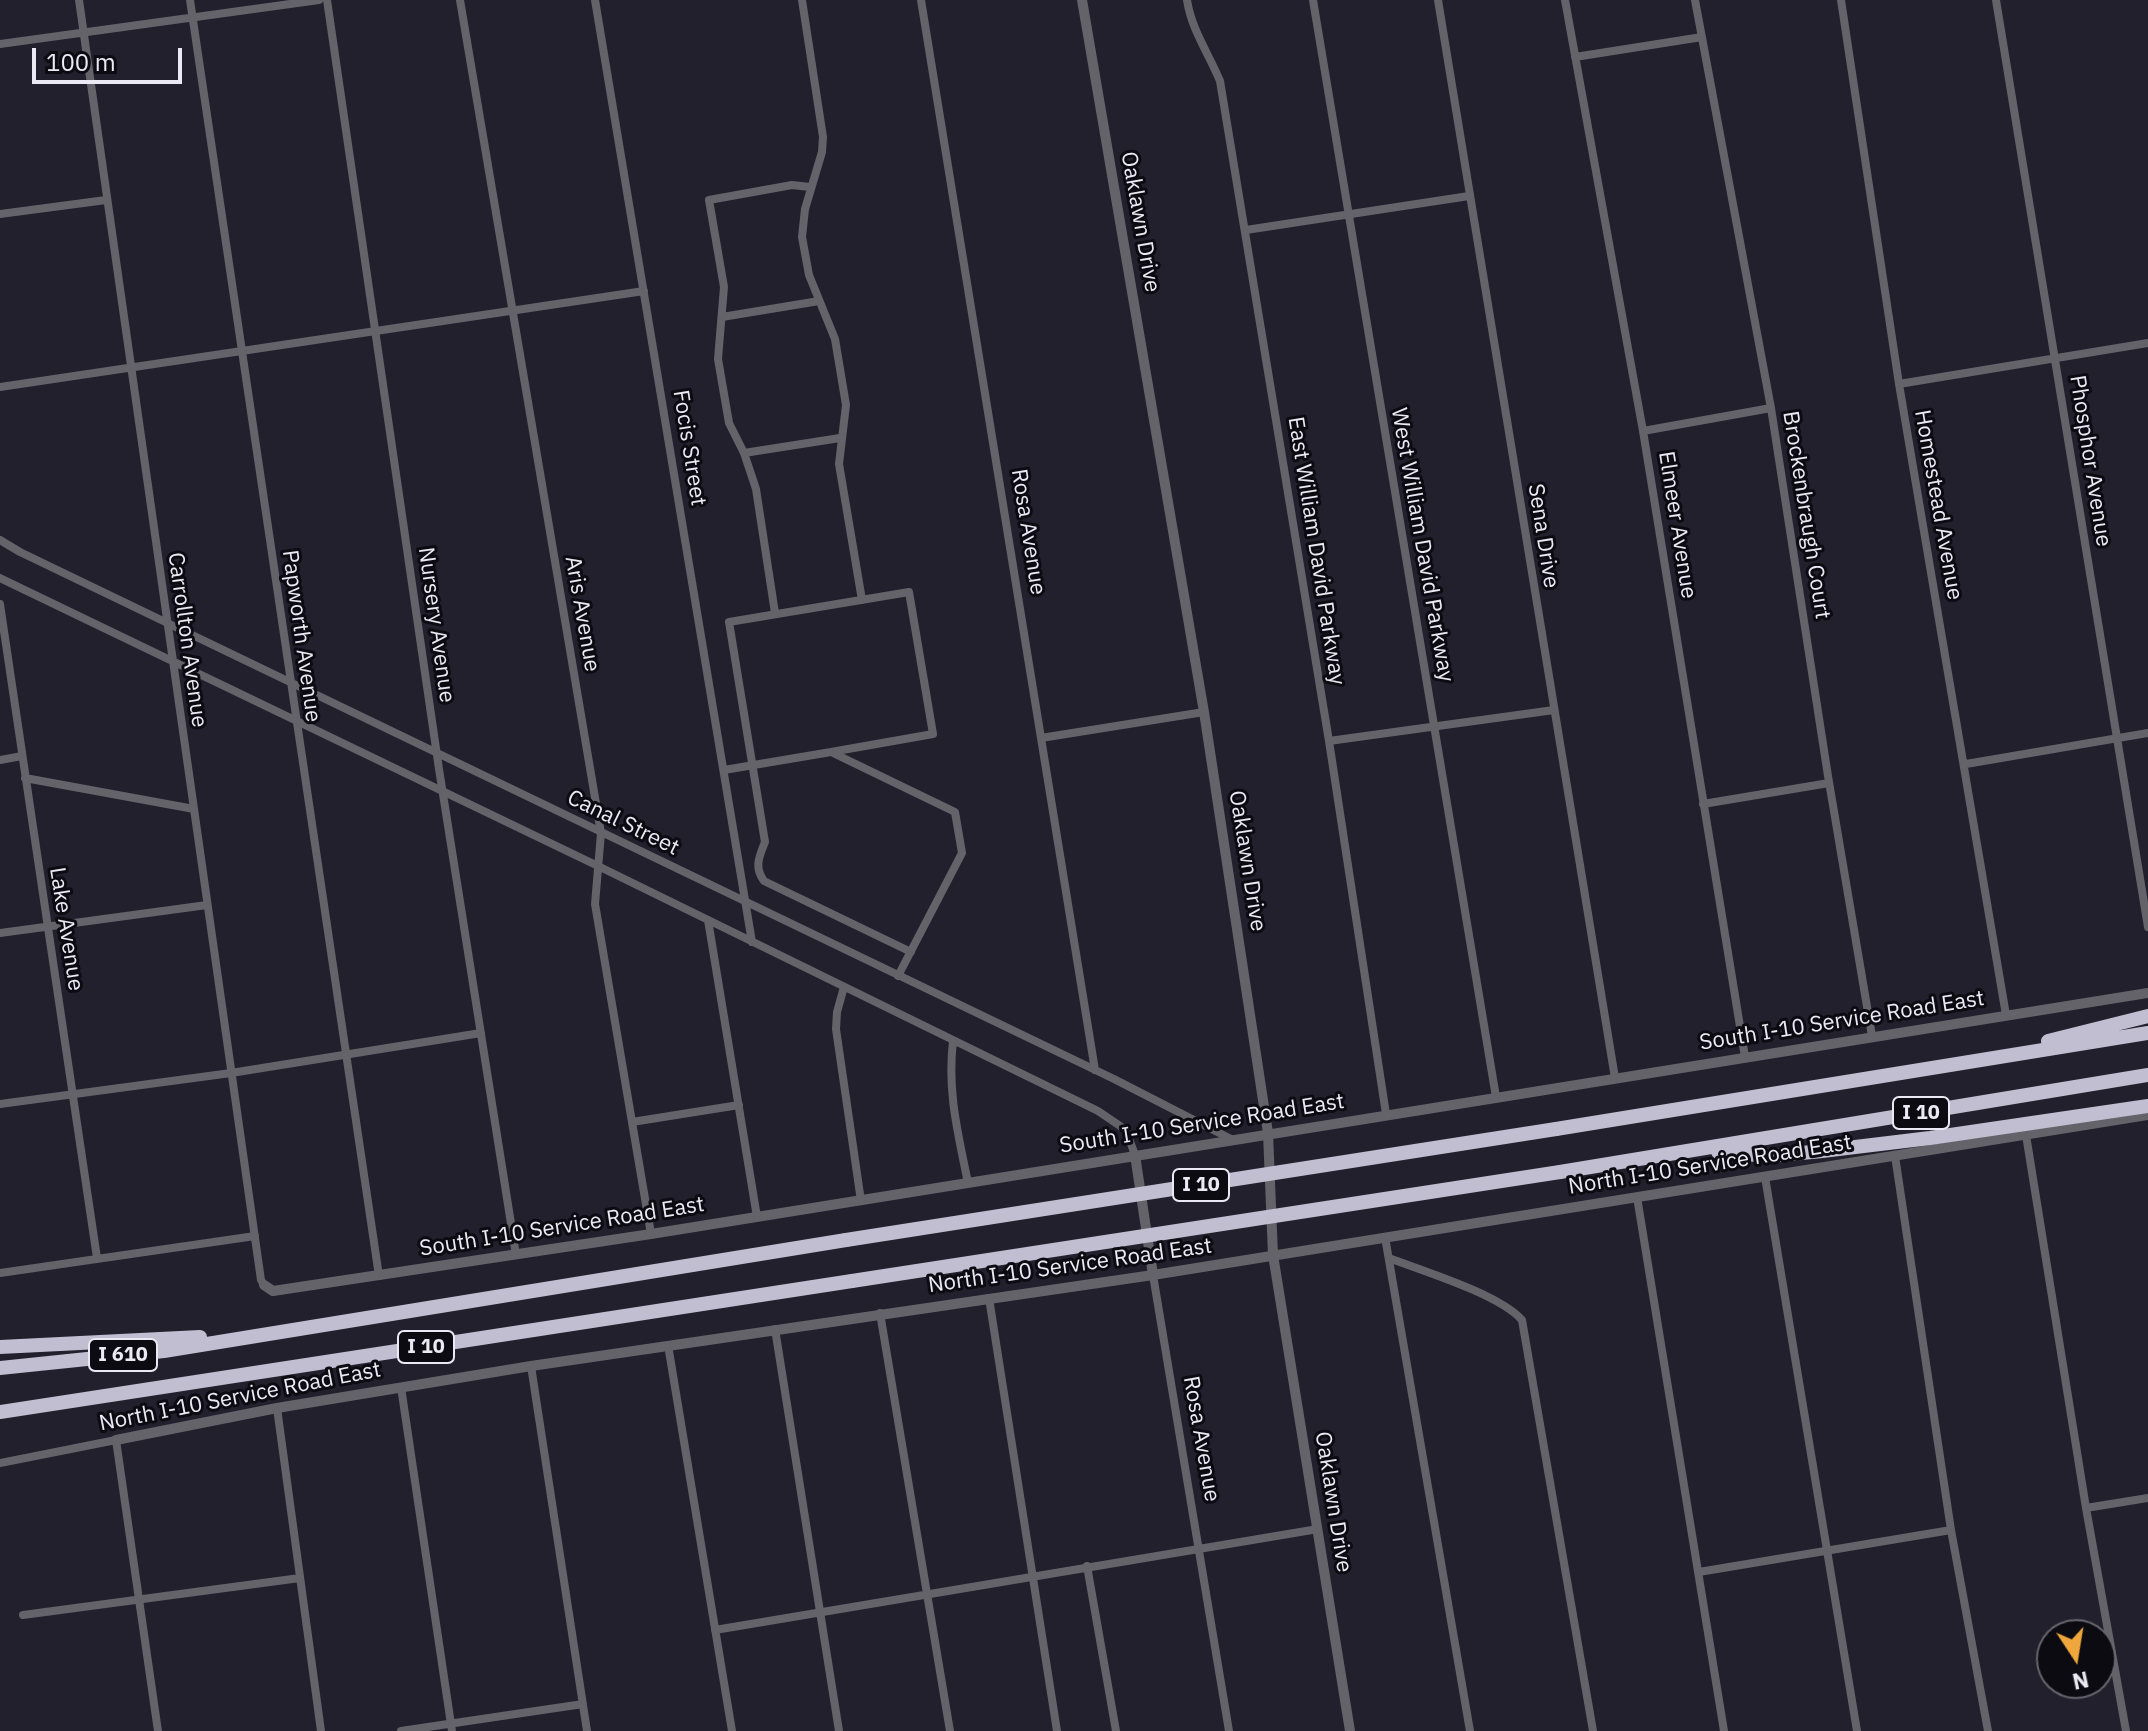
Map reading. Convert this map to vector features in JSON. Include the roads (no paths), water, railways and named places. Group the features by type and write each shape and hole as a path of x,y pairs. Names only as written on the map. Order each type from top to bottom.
{"highway":[{"path":"1938,1067 2148,1016"},
{"name":"I 10","path":"0,1347 244,1337 2148,1033"},
{"name":"I 10","path":"0,1412 1694,1151 2148,1075"},
{"path":"1694,1151 1770,1156 1822,1151 2148,1106"},
{"name":"I 610","path":"0,1368 164,1351 244,1337"}],"street":[{"name":"Carrollton Avenue","path":"79,0 166,623 264,1285"},
{"name":"Papworth Avenue","path":"190,0 379,1276"},
{"path":"0,44 319,0"},
{"name":"Nursery Avenue","path":"327,0 437,754 516,1255"},
{"name":"Aris Avenue","path":"460,0 601,833 595,904 651,1234"},
{"name":"Focis Street","path":"595,0 752,942"},
{"path":"802,0 823,137 822,152 810,187 802,237 809,275 835,339 846,405 839,464 862,600"},
{"name":"Rosa Avenue","path":"921,0 1095,1070"},
{"name":"Oaklawn Drive","path":"1082,0 1204,712 1268,1133 1273,1255 1350,1731"},
{"name":"East William David Parkway","path":"1187,0 1193,30 1208,53 1220,81 1329,741 1386,1114"},
{"name":"West William David Parkway","path":"1313,0 1496,1097"},
{"name":"Sena Drive","path":"1438,0 1615,1078"},
{"name":"Elmeer Avenue","path":"1565,0 1643,431 1745,1057"},
{"name":"Brockenbraugh Court","path":"1695,0 1771,408 1872,1036"},
{"name":"Homestead Avenue","path":"1841,0 1899,384 1966,764 2006,1015"},
{"name":"Phosphor Avenue","path":"1996,0 2148,927"},
{"path":"1575,57 1702,37"},
{"path":"775,613 756,489 744,453 733,437 718,359 724,287 709,200 792,185 810,187"},
{"path":"1246,230 1469,196"},
{"path":"0,214 106,200"},
{"path":"0,387 644,291"},
{"path":"722,317 819,301"},
{"path":"1899,384 2148,343"},
{"path":"1643,431 1771,408"},
{"path":"744,453 840,438"},
{"name":"Canal Street","path":"0,540 1095,1070 1231,1139"},
{"path":"0,578 598,866 1114,1120 1126,1130 1135,1155"},
{"path":"724,770 752,765 831,752 933,734 909,592 729,622 752,765 765,842 757,866 764,881 911,952"},
{"name":"Lake Avenue","path":"0,604 97,1258"},
{"path":"1329,741 1554,710"},
{"path":"1041,738 1204,712"},
{"path":"1966,764 2148,733"},
{"path":"831,752 955,812 962,853 898,976"},
{"path":"0,760 22,756"},
{"path":"25,778 194,809"},
{"path":"1703,804 1829,783"},
{"path":"0,933 207,905"},
{"path":"708,920 757,1217"},
{"path":"844,987 836,1029 861,1201"},
{"name":"South I-10 Service Road East","path":"264,1285 273,1291 516,1255 2148,993"},
{"path":"0,1104 231,1073 481,1033"},
{"path":"953,1041 949,1073 952,1105 968,1183"},
{"path":"632,1122 739,1105"},
{"name":"North I-10 Service Road East","path":"0,1463 277,1408 401,1387 880,1313 1153,1275 2148,1115"},
{"path":"2026,1135 2086,1508 2126,1731"},
{"name":"Rosa Avenue","path":"1135,1155 1229,1731"},
{"path":"1895,1156 1951,1530 1988,1731"},
{"path":"1765,1177 1857,1731"},
{"path":"1637,1197 1724,1731"},
{"path":"0,1273 255,1236"},
{"path":"1385,1237 1470,1731"},
{"path":"1389,1258 1470,1289 1515,1313 1522,1320 1593,1731"},
{"path":"989,1298 1057,1731"},
{"path":"880,1313 950,1731"},
{"path":"775,1329 839,1731"},
{"path":"668,1345 732,1731"},
{"path":"531,1366 587,1731"},
{"path":"401,1387 452,1727"},
{"path":"277,1408 321,1731"},
{"path":"116,1440 158,1731"},
{"path":"2086,1508 2148,1498"},
{"path":"715,1630 926,1592 1318,1529"},
{"path":"1699,1572 1951,1530"},
{"path":"1087,1566 1116,1731"},
{"path":"23,1615 300,1578"},
{"path":"401,1731 452,1727 583,1704"}]}
